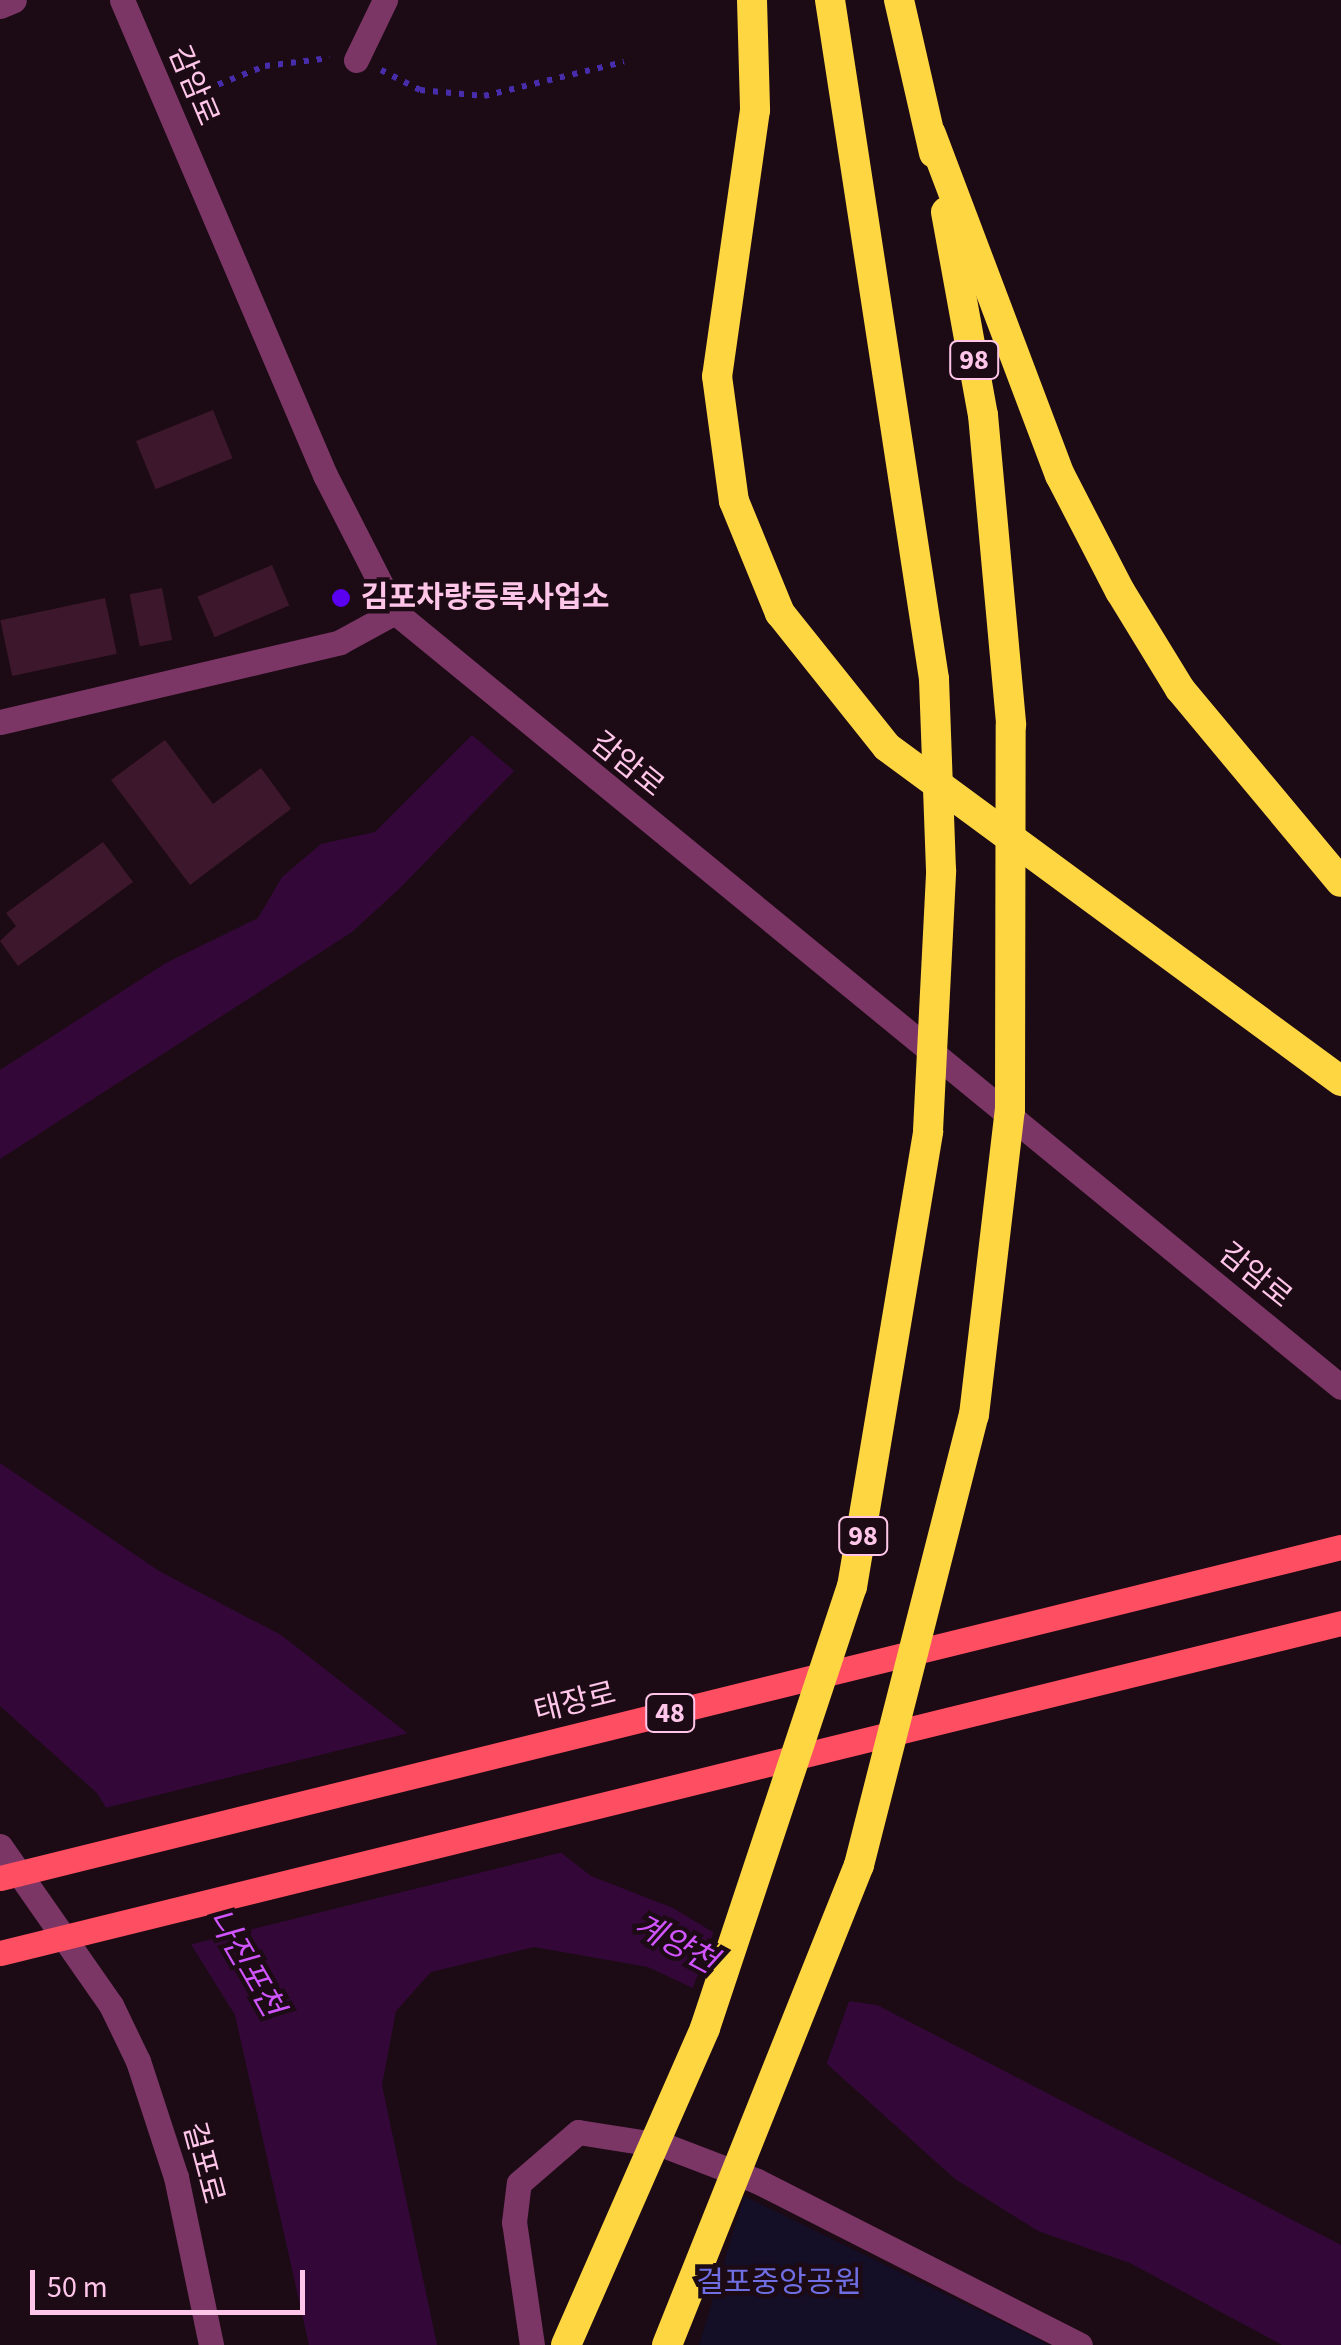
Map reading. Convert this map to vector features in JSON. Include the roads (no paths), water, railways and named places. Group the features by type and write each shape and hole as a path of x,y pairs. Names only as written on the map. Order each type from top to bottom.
{"highway":[{"path":"752,0 756,110 717,376 734,500 780,613 887,747 1341,1081"},
{"name":"98","path":"566,2345 706,2028 852,1587 928,1131 941,870 934,679 830,0"},
{"name":"98","path":"668,2345 859,1864 974,1415 1010,1110 1011,725 984,415 931,134 899,0"},
{"path":"931,134 1060,475 1112,575 1180,689 1294,833 1341,882"}],"main road":[{"name":"태장로","path":"0,1878 1341,1548"},
{"name":"48","path":"0,1952 1341,1623"}],"street":[{"path":"0,6 14,0"},
{"name":"감암로","path":"122,0 164,105 395,612 1341,1387"},
{"path":"356,60 385,0"},
{"path":"0,722 340,642 395,612"},
{"path":"1294,833 1341,896"},
{"name":"걸포로","path":"0,1846 111,2004 176,2177 210,2345"},
{"path":"532,2345 514,2222 519,2183 578,2132 666,2146 757,2181 1080,2345"}],"water":[{"path":"472,735 514,771 352,932 0,1159 0,1070 166,963 258,918 282,877 321,844 375,832"},
{"path":"0,1463 159,1571 281,1635 591,1876 673,1908 820,1997 877,2005 1341,2245 1341,2345 1282,2345 1130,2263 1038,2231 955,2179 797,2037 648,1967 534,1947 431,1972 396,2011 382,2085 437,2345 309,2345 235,2015 97,1793 0,1706"}],"place":[{"name":"김포차량등록사업소","path":"341,598"}],"water label":[{"name":"계양천","path":"675,1944"},
{"name":"나진포천","path":"245,1963"}],"park label":[{"name":"걸포중앙공원","path":"779,2283"}]}
